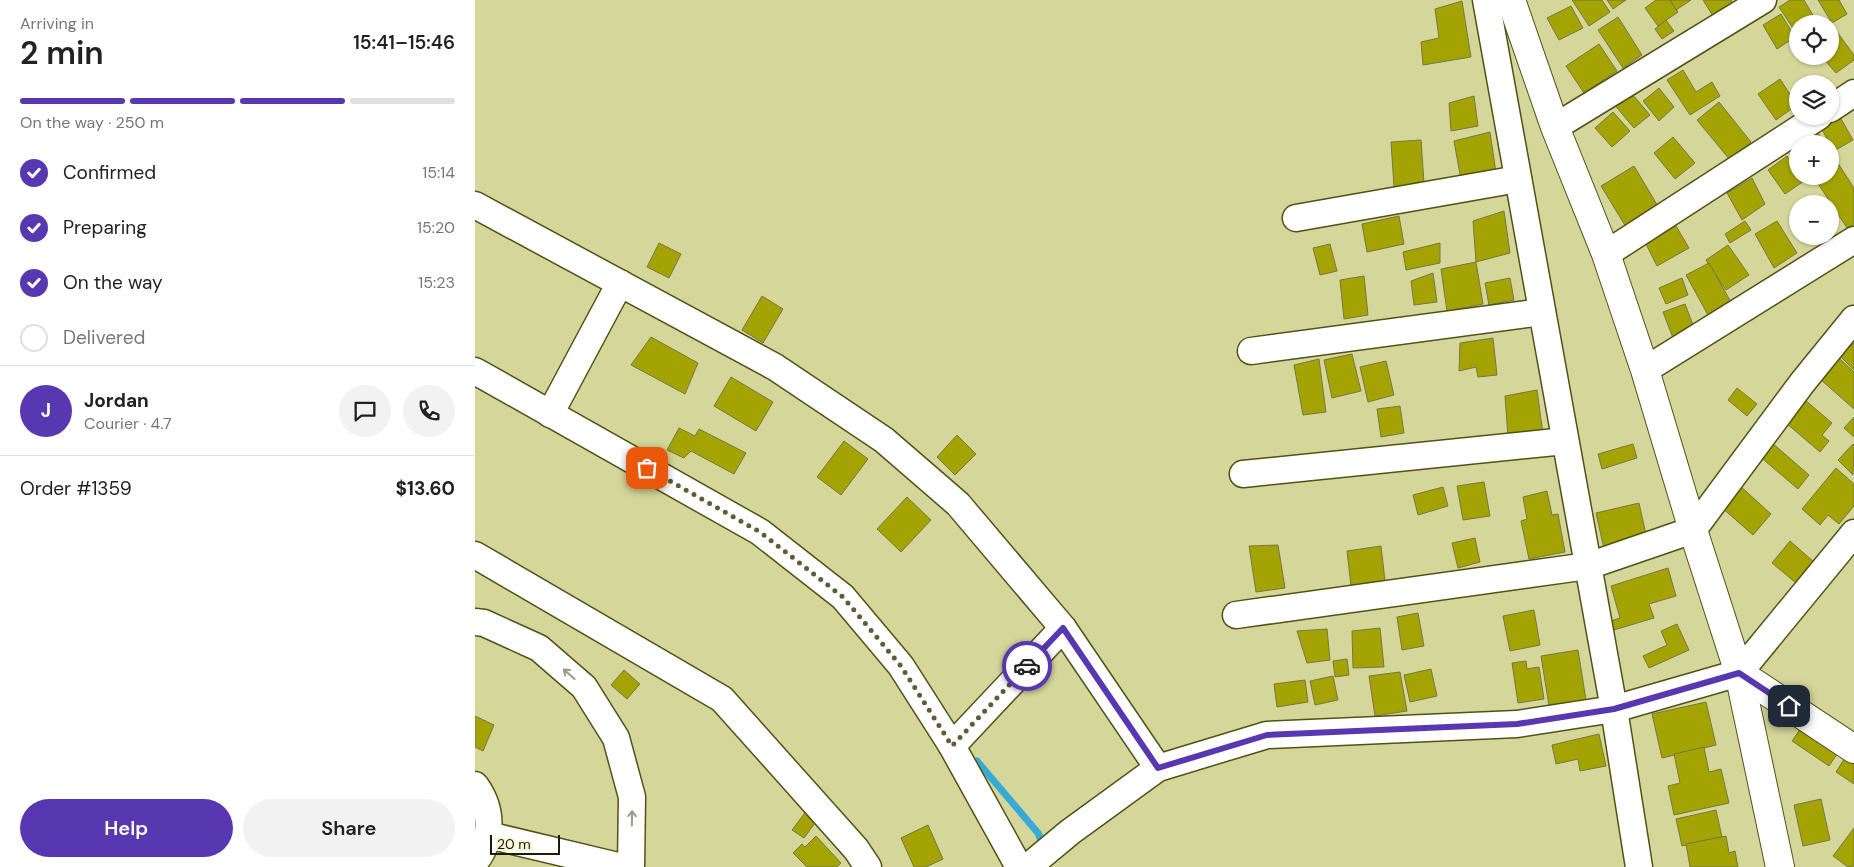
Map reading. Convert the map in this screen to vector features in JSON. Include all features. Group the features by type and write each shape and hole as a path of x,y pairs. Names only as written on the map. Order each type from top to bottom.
{"street":[{"path":"1486,0 1614,709 1639,867"},
{"path":"1511,0 1555,127 1606,254 1645,370 1693,530 1739,673 1780,867"},
{"path":"1555,127 1763,0"},
{"path":"1839,103 1854,93"},
{"path":"1606,254 1805,125"},
{"path":"1295,218 1518,179"},
{"path":"475,205 775,367 884,440 958,504 1063,628 1158,768"},
{"path":"1645,370 1854,240"},
{"path":"551,414 620,283"},
{"path":"1251,352 1542,312"},
{"path":"1236,615 1588,566 1693,530 1802,383 1854,319"},
{"path":"475,371 760,532 843,597 901,666 952,746 1019,867"},
{"path":"1243,474 1565,441"},
{"path":"1029,867 1070,832 1158,768 1267,735 1517,724 1614,709 1739,673 1854,533"},
{"path":"475,555 722,699 856,848 868,867"},
{"path":"475,622 484,623 539,648 584,687 616,738 632,797 631,867"},
{"path":"952,746 1063,628"},
{"path":"1739,673 1854,749"},
{"path":"475,785 482,794 489,814 488,835 481,854 475,862"},
{"path":"488,835 622,867"}],"building":[{"path":"1572,0 1602,0 1610,12 1589,26"},
{"path":"1607,0 1626,0 1613,9"},
{"path":"1656,0 1670,0 1678,12 1658,26 1645,8"},
{"path":"1670,0 1691,0 1676,10"},
{"path":"1703,0 1731,0 1733,4 1713,16"},
{"path":"1790,0 1804,0 1813,15 1789,15 1789,22 1779,7"},
{"path":"1818,0 1839,0 1847,14 1839,19 1839,15 1827,15"},
{"path":"1462,1 1471,57 1423,65 1421,42 1439,38 1435,9"},
{"path":"1571,6 1583,28 1559,40 1547,18"},
{"path":"1781,14 1789,27 1789,41 1777,49 1763,25"},
{"path":"1618,17 1642,55 1623,68 1598,30"},
{"path":"1666,20 1674,31 1662,39 1655,29"},
{"path":"1839,35 1854,55 1854,60 1836,73 1829,65 1839,65"},
{"path":"1599,44 1617,71 1584,93 1566,66"},
{"path":"1683,70 1696,92 1712,82 1720,96 1690,115 1667,80"},
{"path":"1780,79 1789,93 1789,111 1776,120 1758,94"},
{"path":"1659,88 1674,107 1659,121 1643,101"},
{"path":"1632,94 1650,115 1634,128 1612,102"},
{"path":"1474,96 1478,126 1451,131 1449,103"},
{"path":"1719,102 1751,142 1730,160 1697,120"},
{"path":"1613,112 1630,131 1612,147 1595,128"},
{"path":"1839,118 1853,140 1839,148 1839,135 1825,135 1821,128 1826,125 1839,125"},
{"path":"1817,131 1819,135 1811,135"},
{"path":"1490,132 1496,173 1461,180 1454,141"},
{"path":"1673,137 1695,163 1675,179 1654,153"},
{"path":"1421,140 1424,183 1394,187 1391,142"},
{"path":"1787,156 1789,159 1789,185 1798,185 1785,194 1768,170"},
{"path":"1839,165 1854,188 1854,224 1847,228 1839,216 1839,195 1825,195 1819,185 1839,185"},
{"path":"1634,166 1659,208 1626,227 1601,186"},
{"path":"1752,178 1765,204 1742,220 1727,193"},
{"path":"1504,211 1510,253 1476,262 1473,221"},
{"path":"1399,216 1404,244 1367,252 1362,224"},
{"path":"1745,221 1751,230 1730,243 1725,234"},
{"path":"1777,221 1789,240 1789,245 1792,245 1797,253 1774,268 1755,234"},
{"path":"1676,226 1689,248 1657,266 1646,244"},
{"path":"659,243 681,254 669,278 647,267"},
{"path":"1440,243 1440,263 1406,270 1403,252"},
{"path":"1330,244 1337,271 1320,275 1313,248"},
{"path":"1728,245 1749,275 1726,290 1706,260"},
{"path":"1476,262 1483,304 1447,311 1441,269"},
{"path":"1709,263 1732,304 1709,317 1686,275"},
{"path":"1433,273 1437,302 1414,305 1411,281"},
{"path":"1364,276 1368,315 1344,319 1340,280"},
{"path":"1510,278 1514,300 1489,305 1485,283"},
{"path":"1682,278 1688,295 1666,304 1659,288"},
{"path":"762,296 783,309 763,343 742,330"},
{"path":"1685,304 1695,330 1673,338 1663,312"},
{"path":"651,337 698,363 685,394 631,365"},
{"path":"1493,338 1497,375 1478,377 1476,367 1459,371 1460,343"},
{"path":"1854,343 1854,370 1840,356"},
{"path":"1352,354 1361,391 1332,398 1324,360"},
{"path":"1838,357 1854,372 1854,409 1820,379"},
{"path":"1319,359 1326,412 1303,415 1294,365"},
{"path":"1386,361 1394,395 1368,402 1360,367"},
{"path":"731,377 773,402 756,431 714,406"},
{"path":"1737,388 1757,404 1747,416 1728,400"},
{"path":"1537,390 1543,434 1508,437 1505,396"},
{"path":"1805,400 1832,423 1822,435 1829,441 1820,452 1786,423"},
{"path":"1400,406 1404,433 1381,437 1377,409"},
{"path":"1854,417 1854,437 1844,428"},
{"path":"679,428 695,436 699,429 746,453 734,474 691,451 684,458 667,450"},
{"path":"957,435 976,454 955,475 937,457"},
{"path":"844,441 868,459 841,495 817,477"},
{"path":"1770,441 1809,475 1798,489 1758,455"},
{"path":"1633,444 1637,458 1602,469 1598,454"},
{"path":"1854,445 1853,475 1838,460"},
{"path":"1836,468 1854,484 1854,506 1839,524 1828,515 1820,525 1802,509"},
{"path":"1484,482 1490,516 1463,520 1457,486"},
{"path":"1739,485 1771,514 1753,535 1720,506"},
{"path":"1443,487 1448,506 1418,515 1413,495"},
{"path":"1547,491 1552,515 1558,514 1565,552 1529,559 1521,521 1527,519 1523,497"},
{"path":"907,497 931,520 901,552 877,529"},
{"path":"1639,503 1647,539 1604,549 1596,513"},
{"path":"1475,538 1480,562 1458,568 1452,543"},
{"path":"1790,541 1814,562 1796,583 1772,563"},
{"path":"1278,545 1285,588 1256,592 1249,546"},
{"path":"1381,546 1385,581 1351,586 1347,551"},
{"path":"1668,568 1676,596 1649,604 1654,618 1614,630 1611,621 1620,618 1611,586"},
{"path":"1534,610 1540,645 1510,651 1503,616"},
{"path":"1418,613 1424,646 1402,650 1397,617"},
{"path":"1677,624 1689,650 1649,668 1643,656 1667,645 1661,631"},
{"path":"1380,628 1384,667 1353,668 1352,631"},
{"path":"1327,629 1330,660 1307,663 1297,631"},
{"path":"1578,650 1586,700 1549,706 1541,656"},
{"path":"1347,659 1349,675 1335,677 1333,661"},
{"path":"1526,661 1527,669 1539,667 1544,699 1518,703 1512,663"},
{"path":"1431,669 1437,696 1410,702 1404,675"},
{"path":"624,670 640,684 627,699 611,685"},
{"path":"1400,672 1407,711 1375,716 1369,676"},
{"path":"1333,676 1338,700 1315,705 1310,681"},
{"path":"1305,680 1308,702 1277,707 1274,684"},
{"path":"1706,702 1716,745 1662,758 1652,714"},
{"path":"475,716 494,725 483,751 475,747"},
{"path":"1805,722 1842,747 1829,766 1792,741"},
{"path":"1599,734 1606,766 1580,771 1578,759 1556,764 1552,745"},
{"path":"1704,747 1709,772 1721,769 1729,803 1674,815 1668,786 1680,783 1674,754"},
{"path":"1848,753 1854,758 1854,784 1836,772"},
{"path":"1821,799 1830,840 1803,846 1794,805"},
{"path":"807,810 818,819 804,838 792,830"},
{"path":"1716,810 1722,837 1682,846 1676,819"},
{"path":"928,825 943,859 926,867 914,867 901,838"},
{"path":"1854,828 1854,866 1848,867 1833,856"},
{"path":"816,836 841,863 837,867 807,867 793,853 802,844 805,847"},
{"path":"1726,836 1729,853 1735,851 1738,867 1690,867 1686,844"}],"waterway":[{"path":"977,761 1038,833 1044,847"}],"way so far":[{"path":"647,468 760,532 843,597 901,666 952,746 1027,666"}],"route":[{"path":"1027,666 1063,628 1158,768 1267,735 1517,724 1614,709 1739,673 1789,706"}]}
